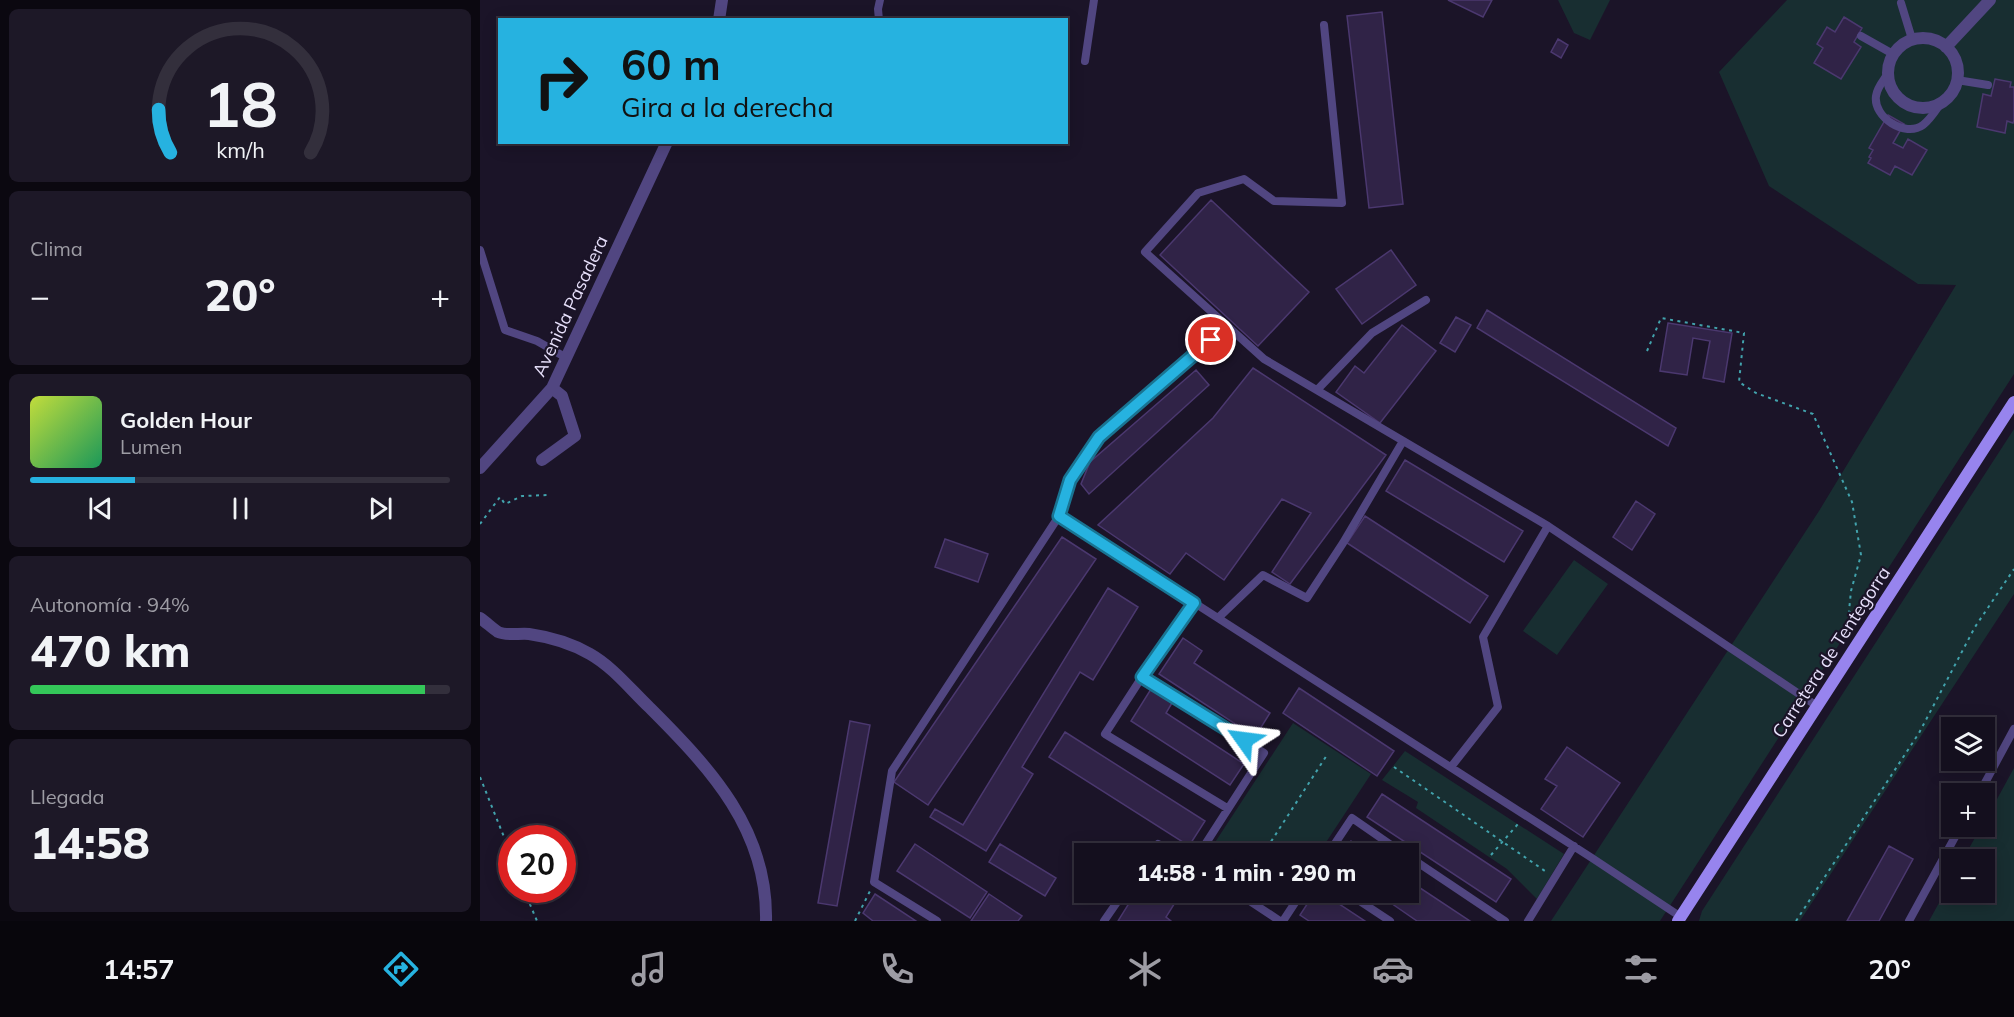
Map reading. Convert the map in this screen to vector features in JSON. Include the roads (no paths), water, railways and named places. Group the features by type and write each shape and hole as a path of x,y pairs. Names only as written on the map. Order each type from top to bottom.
{"main road":[{"name":"Carretera de Tentegorra","path":"1680,919 2014,402"}],"street":[{"path":"719,18 722,0"},
{"path":"1946,47 1990,0"},
{"path":"1912,39 1930,39 1946,47 1956,62 1957,80 1948,97 1941,103 1918,108 1906,104 1897,97 1890,87 1887,75 1888,64 1901,45 1912,39"},
{"name":"Avenida Pasadera","path":"480,468 552,388 666,144"},
{"path":"542,460 575,436 562,396 552,388"},
{"path":"480,618 500,633 546,637 591,654 609,668 686,744 737,811 754,846 765,890 766,921"}],"lane":[{"path":"879,18 880,0"},
{"path":"1085,61 1094,0"},
{"path":"1901,3 1912,39"},
{"path":"1324,24 1342,203 1274,201 1244,179 1198,193 1145,252 1264,359 1548,526 1817,706"},
{"path":"1861,36 1893,54"},
{"path":"1887,75 1875,97 1878,111 1885,119 1902,128 1912,129 1923,126 1941,103"},
{"path":"1957,80 1988,85"},
{"path":"480,250 505,330 537,341 565,357"},
{"path":"1317,390 1371,333 1426,300"},
{"path":"937,921 874,882 892,771 1059,516 1070,480 1099,437 1228,326"},
{"path":"1218,618 1263,575 1307,598 1343,543 1403,441"},
{"path":"1059,516 1574,846 1680,919"},
{"path":"1451,767 1498,706 1483,637 1548,526"},
{"path":"1194,603 1105,734 1227,808"},
{"path":"1142,677 1264,753 1206,843"},
{"path":"1985,783 2014,729"},
{"path":"1335,843 1352,818 1388,843"},
{"path":"1909,921 1955,837"},
{"path":"1528,921 1574,846"},
{"path":"1419,863 1505,921"},
{"path":"1104,921 1116,903"},
{"path":"1253,903 1282,921 1294,903"},
{"path":"1363,903 1390,921"}]}
